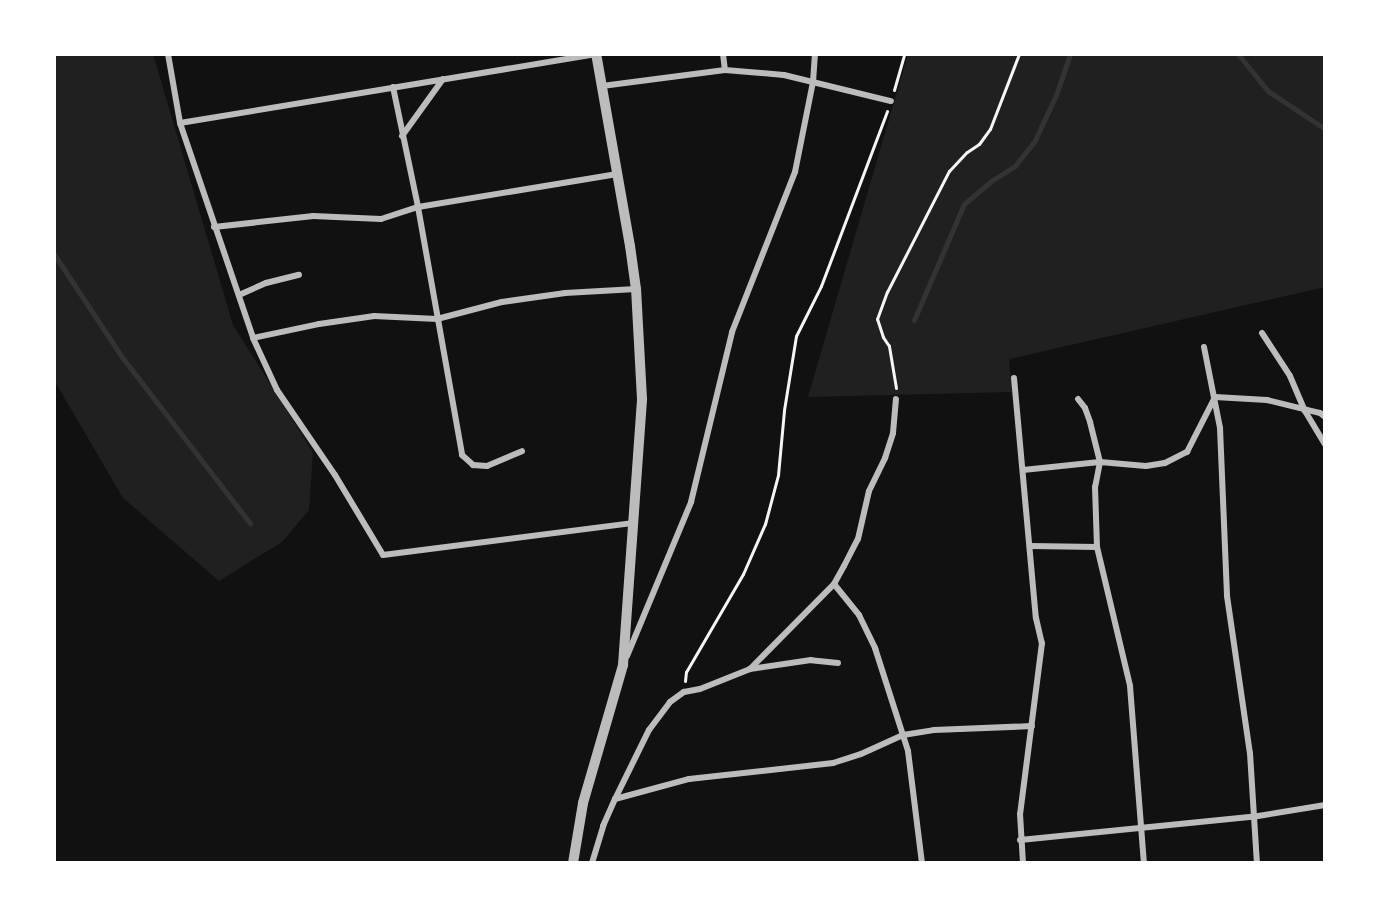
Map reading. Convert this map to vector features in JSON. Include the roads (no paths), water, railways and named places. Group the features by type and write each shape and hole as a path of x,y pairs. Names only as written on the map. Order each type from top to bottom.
{"street":[{"path":"168,54 180,123 253,338 277,390 383,555 634,523"},
{"path":"180,123 596,54 636,289 642,399 623,665"},
{"path":"723,54 725,70"},
{"path":"573,863 583,803 623,665 692,502 732,332 795,172 813,82 815,54"},
{"path":"602,86 725,70 784,75 891,101"},
{"path":"402,136 443,79"},
{"path":"393,87 418,207 462,455 473,465 487,466 522,451"},
{"path":"214,227 314,216 381,219 418,207 617,174"},
{"path":"239,295 266,283 299,275"},
{"path":"253,338 319,324 374,316 437,320 502,302 565,293 636,289"},
{"path":"1262,333 1290,376 1305,411 1325,444"},
{"path":"1204,347 1220,428 1227,596 1250,753 1252,817 1257,863"},
{"path":"1014,378 1036,618 1042,643 1020,814 1023,863"},
{"path":"1215,396 1267,400 1320,413 1325,417"},
{"path":"1023,470 1100,462 1146,466 1165,463 1187,452 1215,396"},
{"path":"750,669 834,584 858,539 869,491 885,458 893,433 896,399"},
{"path":"1078,399 1085,408 1090,422 1100,462 1095,488 1097,547 1130,686 1144,863"},
{"path":"1030,546 1097,547"},
{"path":"834,584 858,615 875,648 903,735 914,792 922,863"},
{"path":"592,863 615,799 649,730 669,702 684,692 700,689 750,669 811,660 838,663"},
{"path":"615,799 689,779 833,763 861,754 903,735 934,730 966,731 1032,726"},
{"path":"1020,840 1252,817 1325,805"}],"waterway":[{"path":"914,320 964,204 991,181 1015,166 1035,140 1056,95 1070,54"},
{"path":"1238,54 1268,91 1325,129"},
{"path":"54,254 122,357 250,523"}]}
